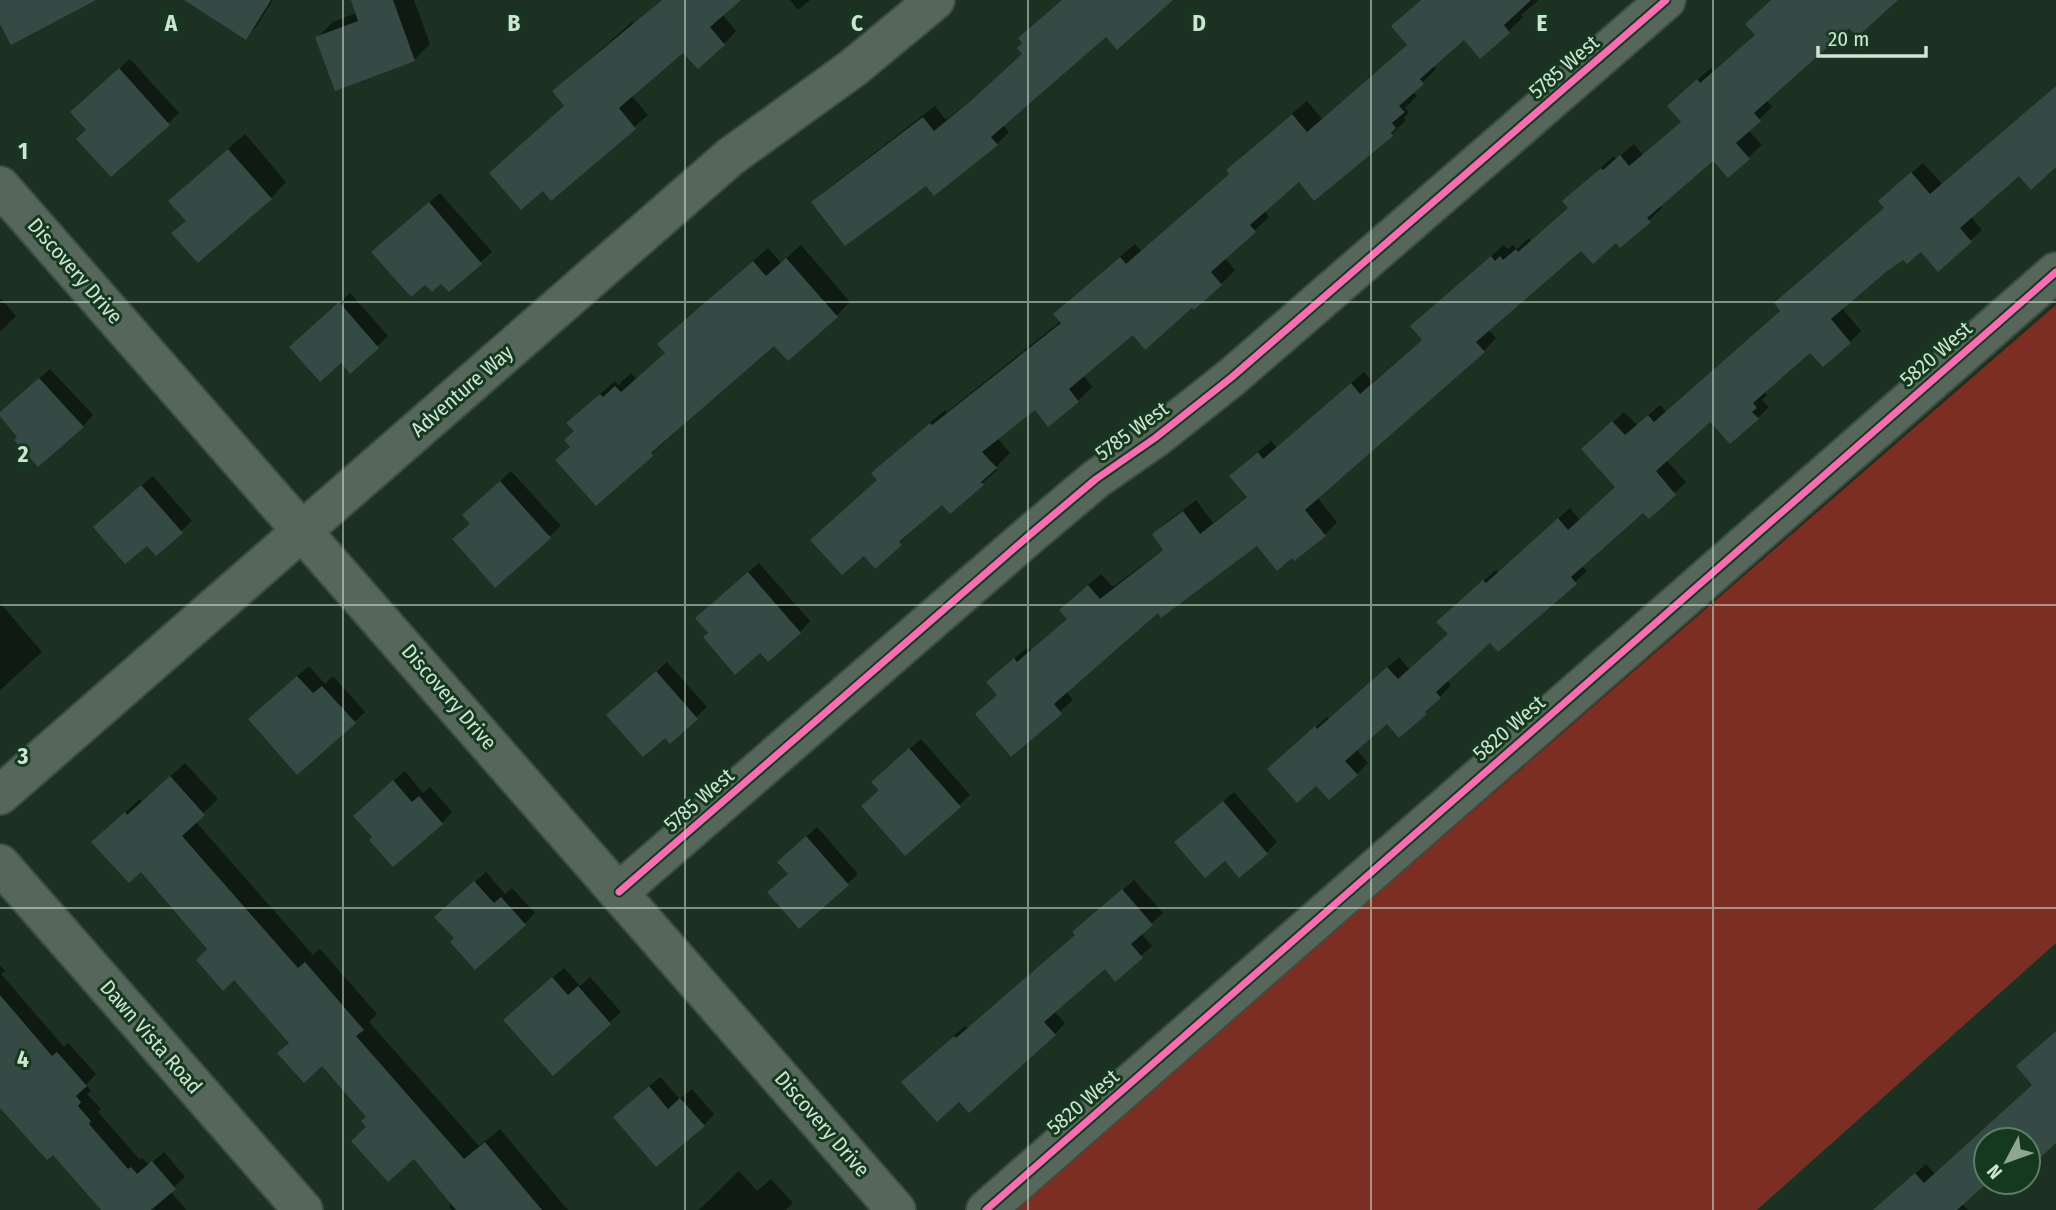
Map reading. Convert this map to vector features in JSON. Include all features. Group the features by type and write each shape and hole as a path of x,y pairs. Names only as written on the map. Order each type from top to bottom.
{"street":[{"name":"Adventure Way","path":"0,795 730,157 853,68 935,0"},
{"name":"5785 West","path":"619,892 1032,533 1096,479 1155,438 1231,377 1666,0"},
{"name":"Discovery Drive","path":"0,186 896,1210"},
{"name":"5820 West","path":"986,1210 2056,272"},
{"name":"Dawn Vista Road","path":"0,864 303,1210"}],"shaded area":[{"path":"2056,305 2056,943 1757,1210 1013,1210"}],"building":[{"path":"0,0 96,0 11,45 0,24"},
{"path":"184,0 271,0 246,40"},
{"path":"351,0 393,0 415,61 335,91 315,37 358,21"},
{"path":"662,0 741,0 710,27 725,45 698,69 683,53 619,108 636,129 551,201 543,191 521,210 489,173 564,106 552,91"},
{"path":"1062,0 1173,0 1117,50 1106,37 991,137 998,145 934,196 926,186 845,246 811,202 923,117 934,131 1022,54 1017,48 1022,43 1018,38"},
{"path":"1421,0 1531,0 1504,25 1510,33 1480,59 1464,40 1420,79 1424,84 1399,106 1405,112 1392,123 1396,128 1391,133 1393,136 1314,201 1299,182 1250,225 1256,232 1211,272 1222,285 1194,310 1192,308 1145,350 1133,335 1069,389 1079,402 1048,427 1035,410 982,452 997,468 981,482 984,485 950,514 942,505 899,542 902,545 875,569 864,556 842,575 810,540 877,480 871,473 930,423 932,425 1061,323 1053,314 1120,257 1126,264 1229,174 1226,170 1292,114 1307,132 1407,45 1391,26"},
{"path":"1771,0 1898,0 1857,37 1849,28 1754,113 1761,121 1736,143 1750,159 1728,178 1713,161 1647,218 1651,222 1620,248 1616,243 1593,264 1581,251 1476,342 1485,352 1305,510 1326,536 1277,571 1257,546 1161,618 1158,613 1054,704 1062,714 1011,757 975,714 997,695 986,682 1014,658 1017,662 1067,619 1059,610 1088,585 1100,599 1163,550 1152,534 1183,511 1200,534 1247,497 1229,476 1258,452 1263,459 1351,383 1360,394 1422,340 1410,326 1491,256 1495,261 1500,256 1503,260 1516,249 1518,252 1568,208 1562,201 1601,168 1603,170 1620,155 1629,166 1681,122 1667,106 1697,79 1700,83 1755,35 1745,24"},
{"path":"119,68 170,125 111,177 76,139 86,130 70,112"},
{"path":"2056,86 2056,167 2031,190 2019,176 1960,228 1972,242 1938,272 1921,252 1907,264 1903,260 1886,272 1831,319 1851,343 1823,367 1810,353 1753,403 1757,408 1752,412 1759,419 1730,444 1710,422 1656,471 1676,495 1649,519 1643,513 1571,577 1577,584 1498,652 1490,643 1436,692 1441,698 1399,738 1387,724 1345,761 1358,775 1329,800 1316,786 1297,803 1267,769 1387,667 1398,679 1448,634 1436,622 1483,580 1486,583 1558,518 1568,530 1615,487 1581,449 1612,421 1625,435 1648,415 1654,422 1780,311 1774,303 1884,208 1878,201 1911,172 1930,194"},
{"path":"228,149 272,199 198,263 171,233 186,221 168,201"},
{"path":"429,202 482,264 449,292 441,284 432,292 425,285 411,297 371,252"},
{"path":"786,258 838,317 788,361 774,346 651,453 653,456 596,506 555,460 570,447 564,440 574,431 566,423 600,394 603,397 615,386 621,392 665,353 657,344 753,261 766,276"},
{"path":"339,302 379,348 350,374 341,363 320,382 289,347"},
{"path":"39,378 84,427 38,467 14,440 17,437 0,416 0,412"},
{"path":"500,481 551,538 495,588 452,539 470,524 462,515"},
{"path":"141,485 183,533 156,556 147,546 125,564 93,527"},
{"path":"748,572 801,633 768,662 760,653 735,675 703,637 708,633 695,618"},
{"path":"656,671 698,719 670,744 665,738 643,757 606,715"},
{"path":"297,676 313,693 322,686 356,723 297,775 248,719"},
{"path":"909,748 961,807 905,856 861,806 879,790 871,782"},
{"path":"170,776 205,815 182,836 298,968 305,962 364,1030 356,1036 464,1159 485,1142 542,1210 456,1210 414,1159 388,1182 351,1141 366,1127 361,1121 366,1117 322,1066 304,1083 277,1053 289,1043 234,980 223,991 196,960 207,949 141,872 129,883 91,842 125,812 127,815"},
{"path":"393,780 412,802 419,796 443,824 393,867 369,840 372,837 353,816"},
{"path":"1223,801 1268,854 1239,878 1225,861 1205,878 1174,842"},
{"path":"806,836 849,885 799,929 767,892 788,874 777,862"},
{"path":"474,881 494,903 501,897 526,925 475,970 450,942 454,938 434,917"},
{"path":"1122,889 1153,925 1131,944 1143,958 1115,982 1105,969 1044,1022 1056,1035 969,1113 959,1102 937,1122 901,1082 1075,935 1072,932"},
{"path":"552,977 568,995 578,986 611,1024 553,1076 503,1020"},
{"path":"0,995 52,1056 57,1052 87,1086 76,1096 81,1102 78,1106 91,1121 89,1124 128,1169 131,1167 137,1174 152,1161 176,1189 151,1210 101,1210 53,1155 47,1160 0,1108"},
{"path":"2056,1031 2056,1143 2042,1156 2042,1126 1987,1126 2032,1085 2016,1066"},
{"path":"649,1086 668,1109 680,1098 705,1126 656,1167 613,1117"},
{"path":"1972,1139 1972,1196 1957,1210 1873,1210 1915,1173 1924,1183"}],"cycle path":[{"path":"619,892 1096,479 1155,438 1232,377 1666,0"},
{"path":"986,1210 2056,272"}]}
